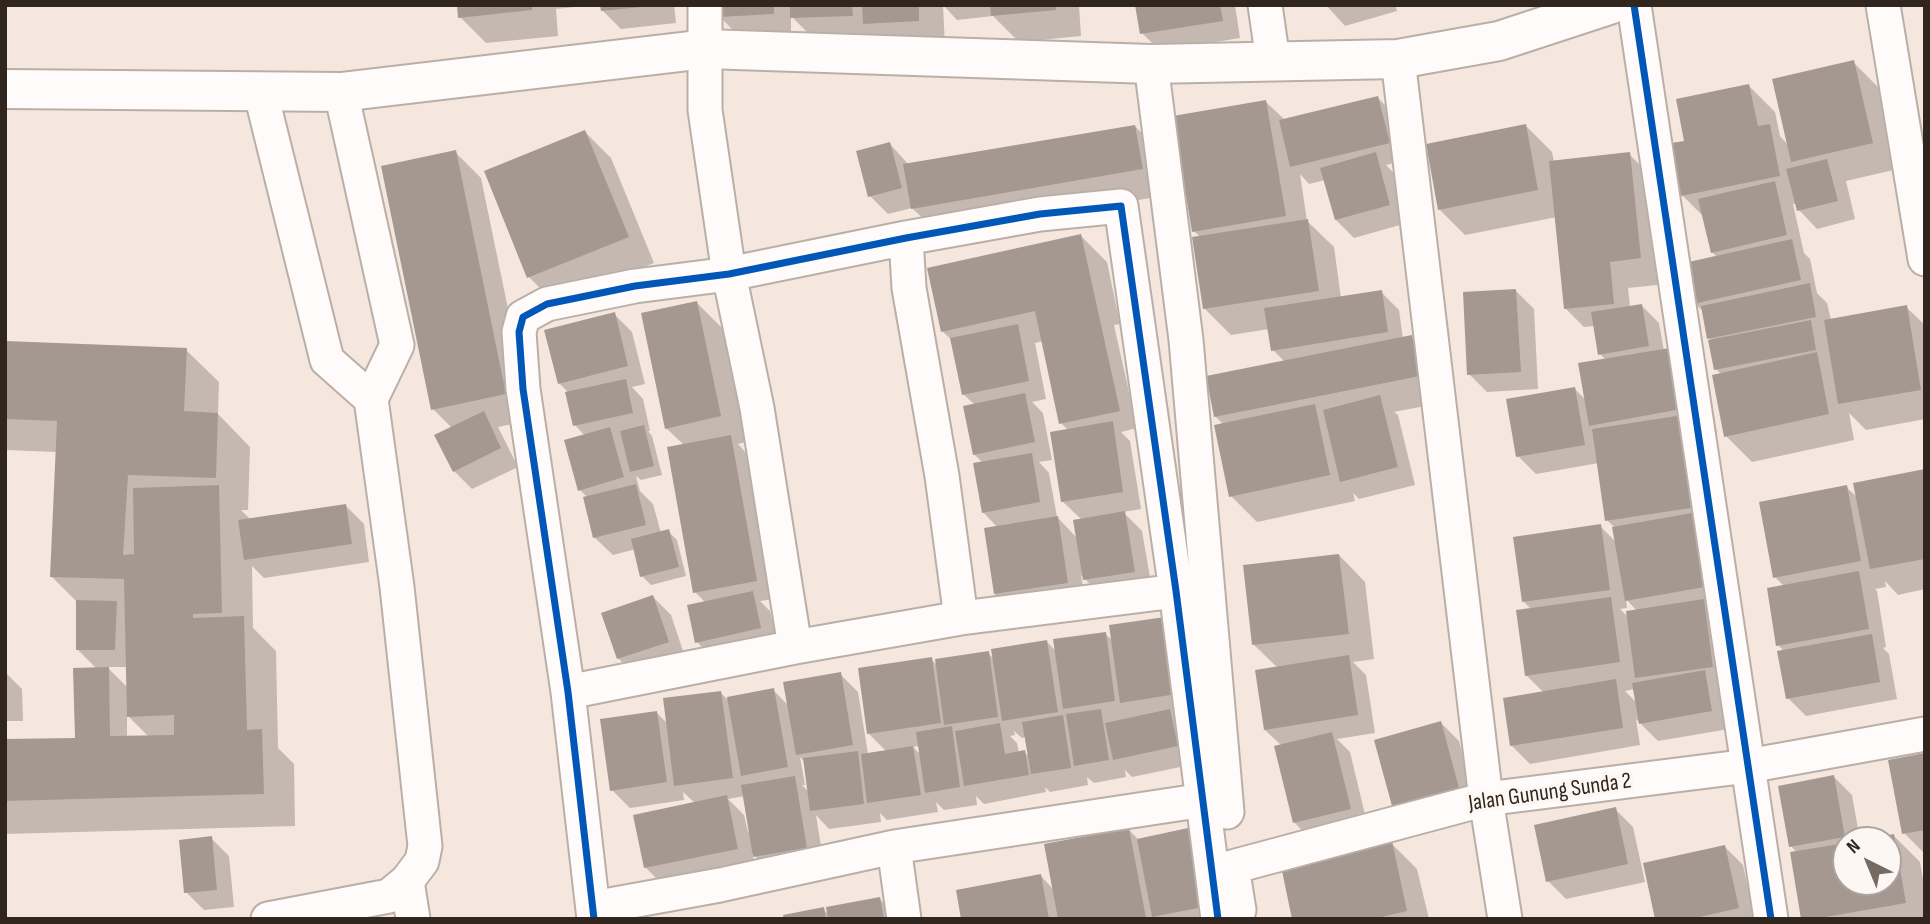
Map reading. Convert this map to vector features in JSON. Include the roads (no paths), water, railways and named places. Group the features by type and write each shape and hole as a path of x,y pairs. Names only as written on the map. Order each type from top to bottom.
{"main road":[{"path":"5,89 341,92 706,49 1151,64 1398,59 1499,41 1609,5"}],"street":[{"path":"705,5 705,110 729,274 757,408 795,647"},
{"path":"1265,5 1273,61"},
{"path":"1634,5 1771,919"},
{"path":"1883,5 1925,259"},
{"path":"1398,59 1486,799 1505,919"},
{"path":"1151,64 1185,340 1232,867 1240,919"},
{"path":"260,90 327,360 371,399"},
{"path":"268,919 389,896 407,881 422,862 425,846 397,587 371,399 397,345 341,92"},
{"path":"1204,800 894,847 594,913 568,692 523,388 519,332 523,317 535,308 560,301 635,286 729,274 906,237 1040,214 1121,206 1176,591 1204,800 1218,919"},
{"path":"906,237 909,288 942,476 961,618"},
{"path":"568,692 795,647 961,618 1176,591"},
{"name":"Jalan Gunung Sunda 2","path":"1232,867 1486,799 1748,766 1925,734"},
{"path":"894,847 904,919"},
{"path":"407,881 413,919"}]}
